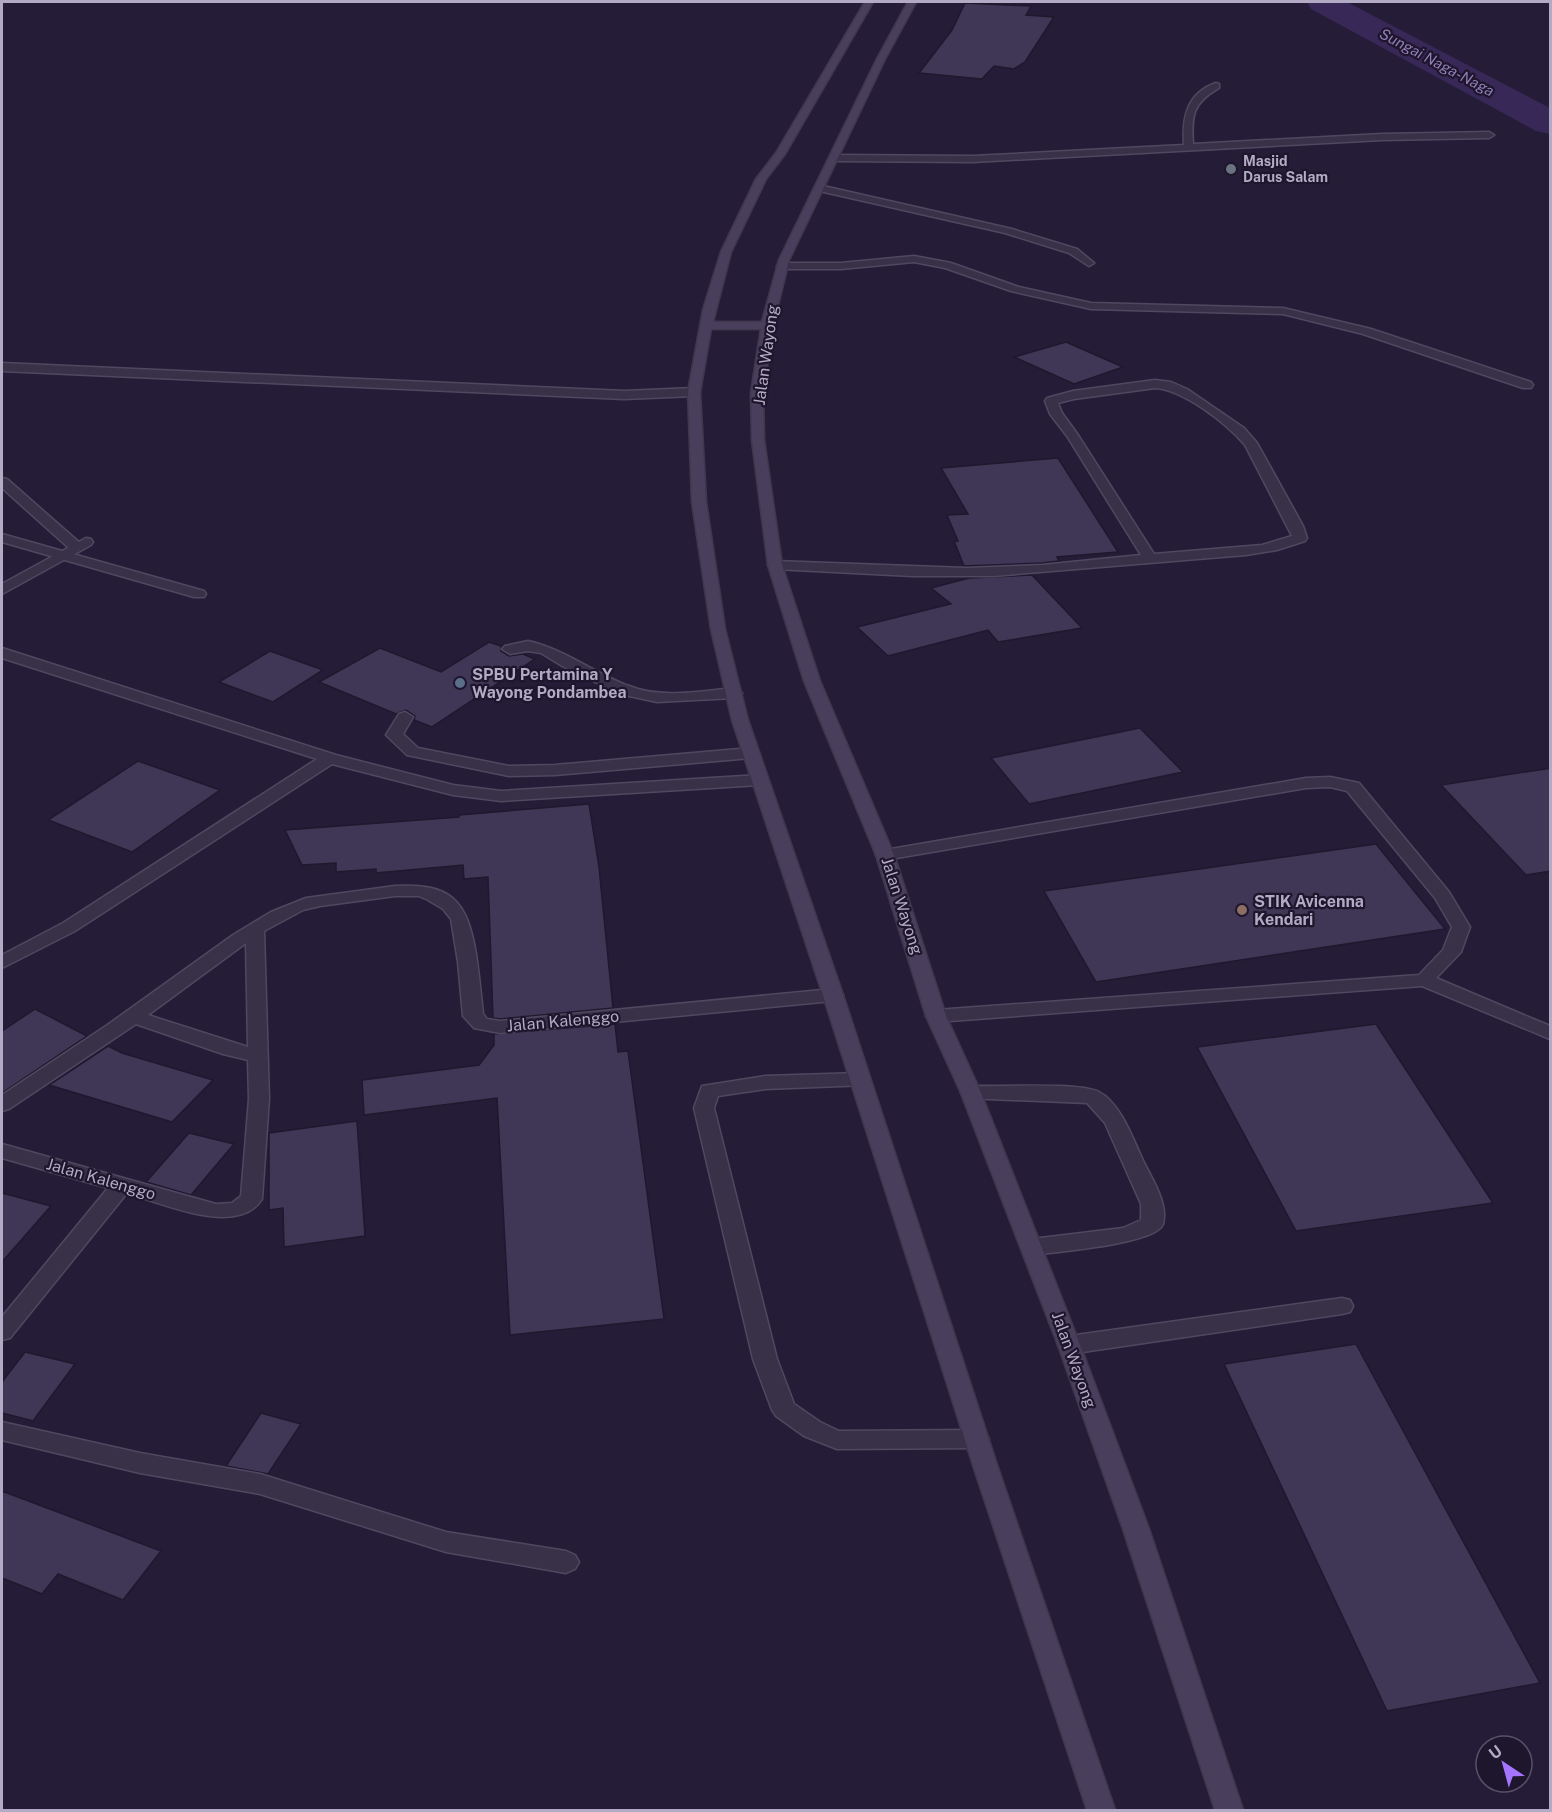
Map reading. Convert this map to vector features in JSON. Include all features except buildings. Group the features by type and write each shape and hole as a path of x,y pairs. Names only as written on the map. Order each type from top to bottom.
{"main road":[{"path":"869,2 780,154 761,179 726,252 706,325 694,392 699,502 718,629 751,753 1101,1810"},
{"name":"Jalan Wayong","path":"912,2 881,59 782,266 766,326 757,393 758,440 776,565 812,681 885,855 936,1016 971,1093 1032,1247 1136,1529 1229,1810"},
{"path":"706,325 766,326"}],"street":[{"path":"1188,148 1187,123 1192,104 1200,94 1216,86"},
{"path":"835,158 973,159 1382,137 1489,135"},
{"path":"819,188 1008,231 1073,251 1089,263"},
{"path":"782,266 842,266 914,259 947,265 1047,298 1091,306 1282,311 1367,331 1527,385"},
{"path":"2,367 624,395 694,392"},
{"path":"776,565 948,573 1051,568 1279,545 1300,538 1296,526 1251,443 1231,424 1183,392 1167,385 1155,384 1073,394 1051,401 1056,414 1072,435 1150,558"},
{"path":"2,482 81,545 2,590"},
{"path":"2,538 199,594"},
{"path":"510,649 528,646 546,650 569,664 626,691 690,698 734,693"},
{"path":"2,653 330,758 453,790 501,796 760,780"},
{"path":"405,717 394,735 413,752 509,771 555,770 751,753"},
{"path":"2,962 69,927 330,758"},
{"path":"885,855 1314,782 1339,782 1353,787 1443,896 1461,927 1452,952 1424,980"},
{"name":"Jalan Kalenggo","path":"2,1104 134,1016 255,930 299,905 331,898 416,890 435,895 458,915 472,995 473,1017 481,1024 500,1027 833,995"},
{"name":"Jalan Kalenggo","path":"2,1151 216,1211 237,1210 251,1199 259,1056 255,930"},
{"path":"936,1016 1424,980 1551,1033"},
{"path":"134,1016 230,1050 259,1056"},
{"path":"861,1080 779,1081 727,1086 709,1091 704,1108 765,1359 784,1410 812,1429 837,1440 977,1439"},
{"path":"971,1093 1070,1094 1093,1097 1114,1120 1152,1204 1152,1224 1126,1235 1032,1247"},
{"path":"2,1332 122,1185"},
{"path":"1069,1345 1342,1306"},
{"path":"2,1431 140,1463 260,1484 446,1542 566,1562"}],"waterway":[{"name":"Sungai Naga-Naga","path":"1323,2 1550,123"}],"place":[{"name":"Masjid Darus Salam","path":"1231,169"},
{"name":"SPBU Pertamina Y Wayong Pondambea","path":"460,683"},
{"name":"STIK Avicenna Kendari","path":"1242,910"}]}
